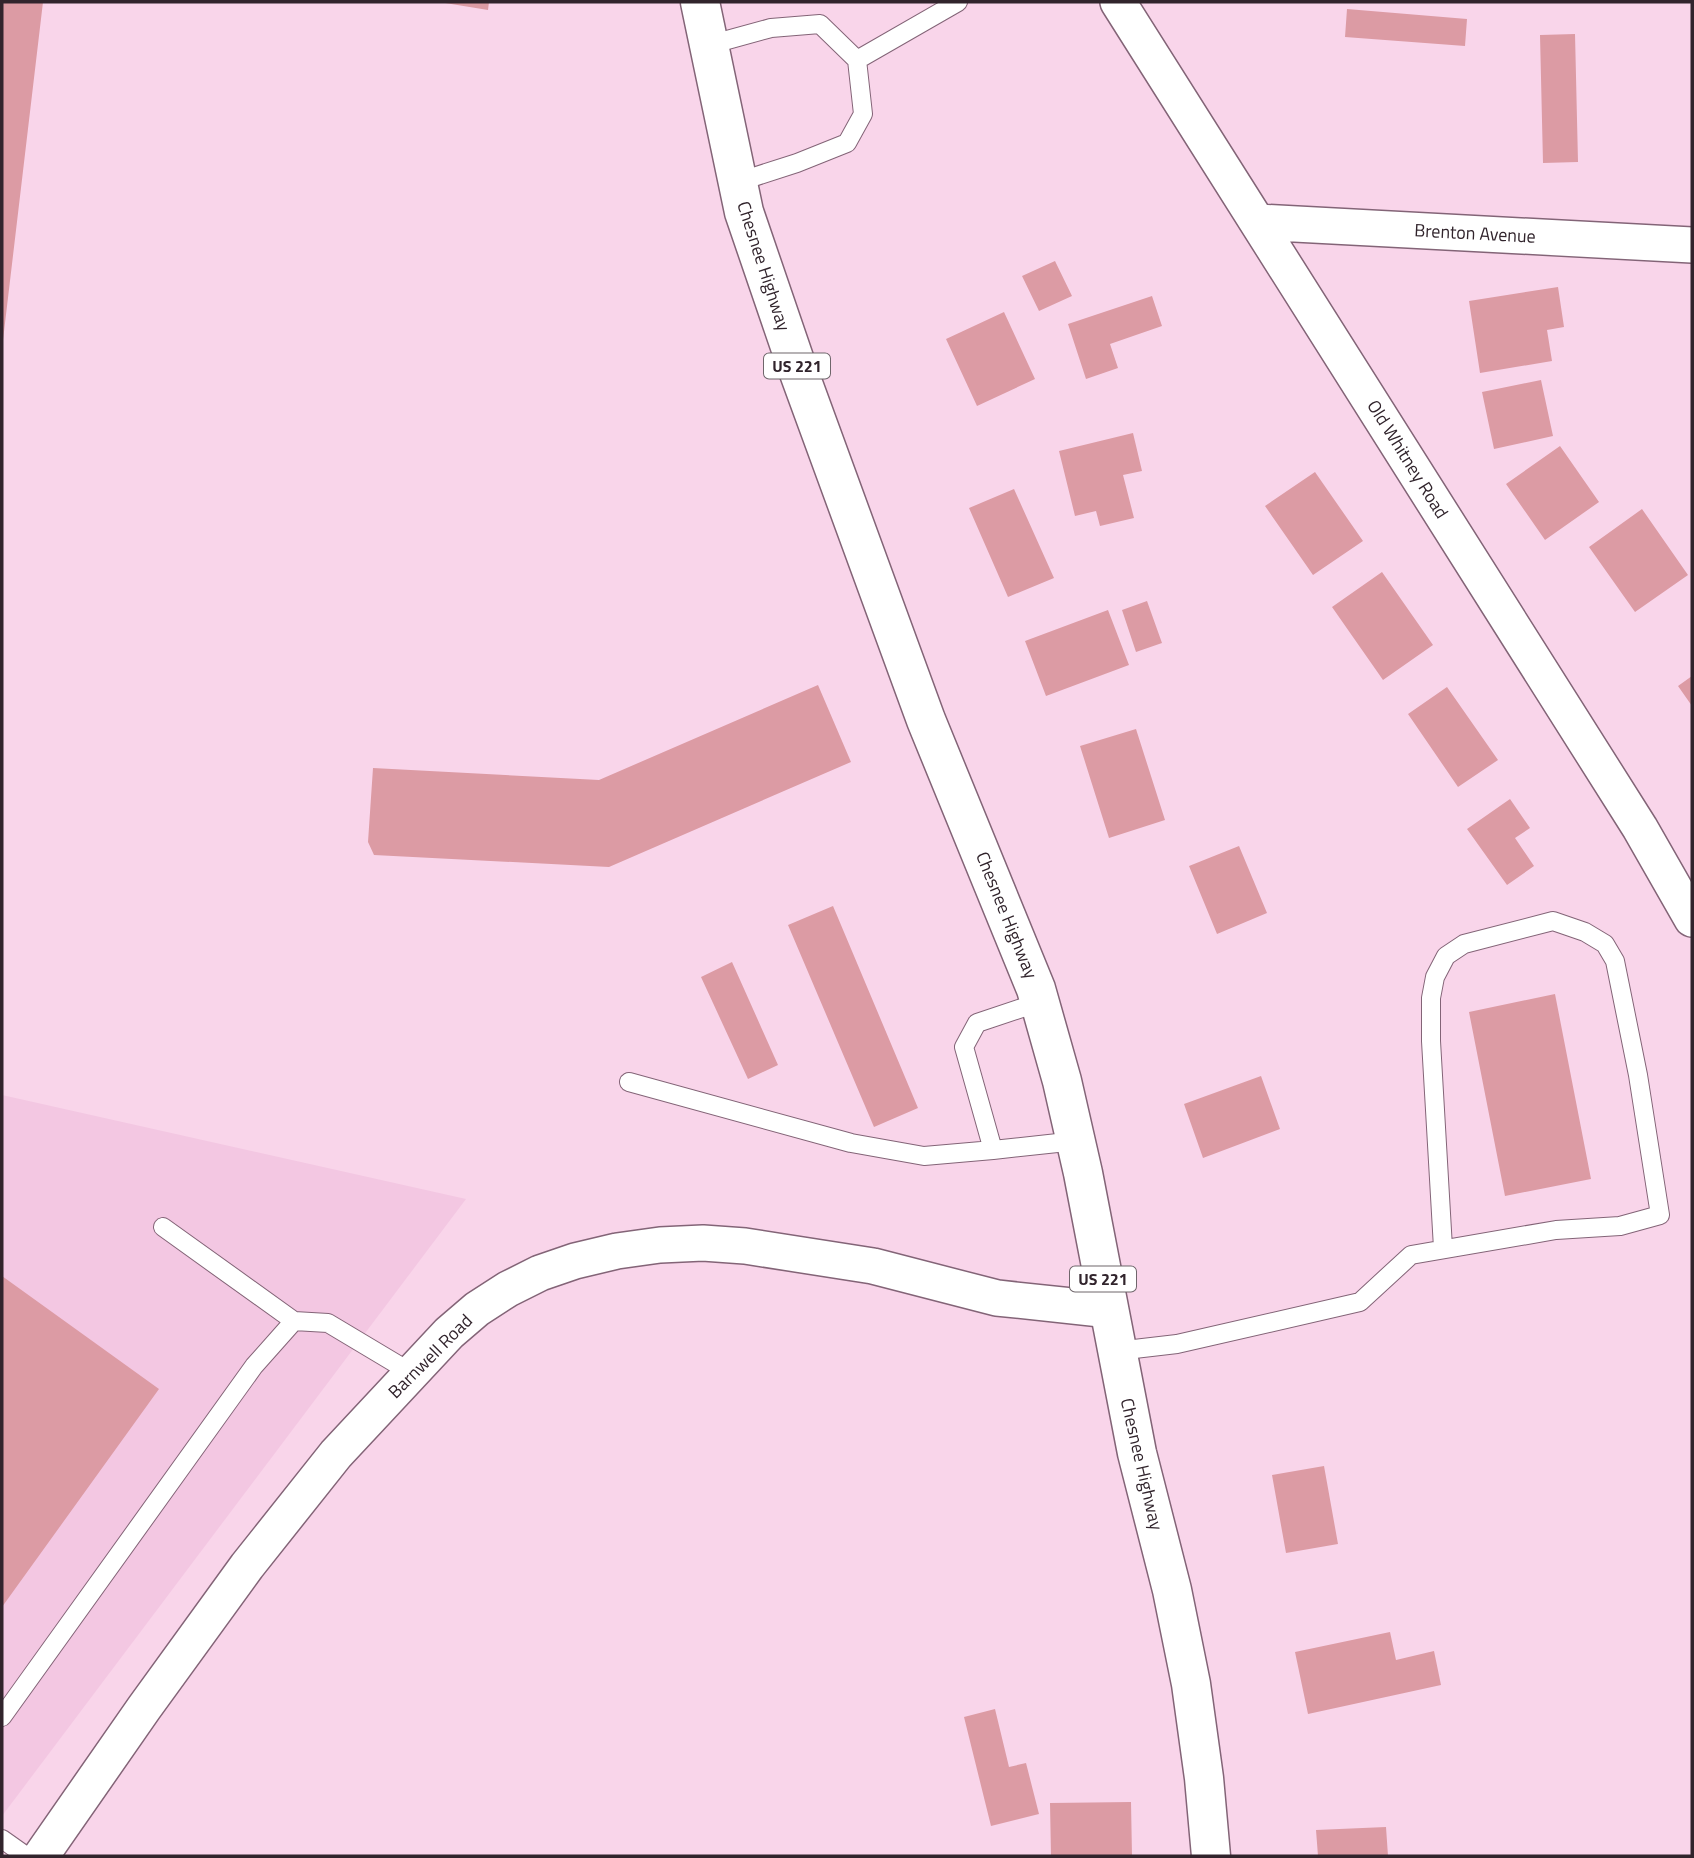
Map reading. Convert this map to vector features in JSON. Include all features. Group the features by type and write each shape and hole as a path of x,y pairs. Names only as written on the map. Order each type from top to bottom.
{"main road":[{"name":"Chesnee Highway","path":"700,2 744,212 798,370 921,708 1040,1002 1076,1141 1137,1453 1172,1590 1191,1684 1211,1856"}],"street":[{"name":"Old Whitney Road","path":"1118,2 1640,828 1692,919"},
{"name":"Brenton Avenue","path":"1258,222 1692,246"},
{"name":"Barnwell Road","path":"41,1856 247,1566 336,1454 411,1372 477,1309 540,1273 617,1251 703,1243 745,1246 873,1266 998,1298 1110,1310"}],"lane":[{"path":"858,60 958,2"},
{"path":"709,45 771,27 820,24 858,60 863,114 846,143 797,163 738,182"},
{"path":"1117,1351 1177,1344 1360,1302 1411,1255 1556,1230 1620,1226 1660,1214 1638,1075 1615,961 1605,944 1585,932 1553,921 1464,944 1446,956 1435,977 1431,998 1431,1041 1443,1248"},
{"path":"993,1150 964,1047 977,1023 1040,1002"},
{"path":"629,1082 851,1143 924,1156 1076,1141"},
{"path":"163,1227 294,1321 328,1322 411,1372"},
{"path":"2,1717 254,1366 294,1321"},
{"path":"2,1839 26,1856"}],"shaded area":[{"path":"2,1095 466,1199 2,1816"}],"building":[{"path":"2,2 43,2 3,340 2,340"},
{"path":"439,2 489,2 488,10"},
{"path":"1347,9 1467,19 1465,46 1345,37"},
{"path":"1575,34 1578,162 1543,163 1540,35"},
{"path":"1055,261 1072,296 1039,311 1022,276"},
{"path":"1558,287 1564,327 1547,330 1552,361 1480,373 1469,301"},
{"path":"1152,296 1162,326 1110,344 1118,368 1086,379 1068,324"},
{"path":"1004,312 1035,379 977,406 946,339"},
{"path":"1541,380 1553,436 1494,449 1482,392"},
{"path":"1133,433 1142,471 1123,475 1134,518 1100,526 1096,511 1075,516 1059,451"},
{"path":"1560,446 1599,502 1545,540 1506,484"},
{"path":"1315,472 1363,541 1313,575 1265,506"},
{"path":"1014,489 1054,578 1008,597 969,508"},
{"path":"1642,509 1688,575 1635,612 1589,547"},
{"path":"1382,572 1433,645 1383,680 1332,607"},
{"path":"1147,601 1162,643 1136,652 1122,610"},
{"path":"1108,610 1129,665 1046,696 1025,641"},
{"path":"1692,676 1692,706 1678,686"},
{"path":"818,685 851,762 609,867 374,855 368,842 373,768 599,780"},
{"path":"1447,687 1498,760 1458,787 1408,714"},
{"path":"1136,729 1165,820 1109,838 1080,746"},
{"path":"1510,799 1530,828 1515,838 1534,866 1507,885 1467,829"},
{"path":"1239,846 1267,913 1217,934 1189,866"},
{"path":"833,906 918,1108 874,1127 788,925"},
{"path":"732,962 778,1065 748,1079 701,977"},
{"path":"1555,994 1591,1179 1505,1196 1469,1012"},
{"path":"1261,1076 1280,1129 1203,1158 1184,1104"},
{"path":"2,1276 159,1389 2,1607"},
{"path":"1324,1466 1338,1544 1286,1553 1272,1475"},
{"path":"1390,1632 1396,1660 1434,1651 1441,1685 1308,1714 1295,1652"},
{"path":"995,1709 1009,1767 1026,1763 1039,1814 991,1826 964,1717"},
{"path":"1131,1802 1132,1856 1051,1856 1050,1803"},
{"path":"1386,1827 1388,1856 1318,1856 1316,1830"}]}
